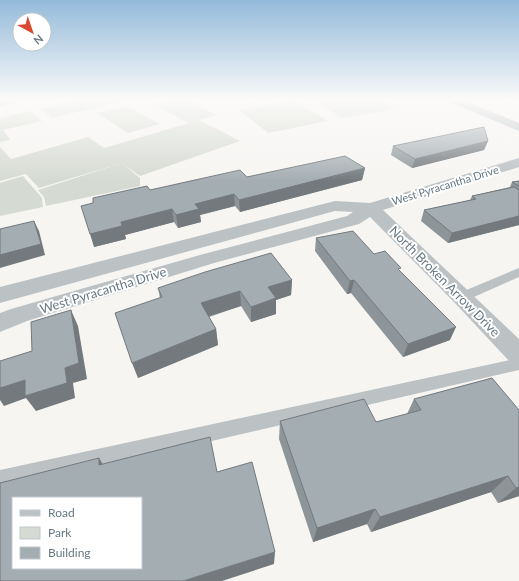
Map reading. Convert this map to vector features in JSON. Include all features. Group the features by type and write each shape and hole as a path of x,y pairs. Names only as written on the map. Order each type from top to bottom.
{"street":[{"name":"West Pyracantha Drive","path":"0,323 19,315 207,259 353,220 371,208 519,162"},
{"name":"West Pyracantha Drive","path":"0,295 198,241 335,206 371,208"},
{"name":"North Broken Arrow Drive","path":"371,208 462,296 519,355"},
{"path":"198,241 207,259"}],"lane":[{"path":"462,296 519,272"},
{"path":"0,480 519,364"}],"green space":[{"path":"0,127 16,127 3,130 10,140 0,142"},
{"path":"119,127 149,127 128,133"},
{"path":"175,127 213,127 240,141 140,176 122,163 39,188 26,174 0,181 0,147 11,159 88,137 104,148"},
{"path":"261,127 297,127 268,133"},
{"path":"122,163 140,178 140,186 46,206 44,197 38,190"},
{"path":"23,176 42,198 43,207 0,216 0,183"}],"building":[{"path":"483,127 488,141 415,159 393,146"},
{"path":"345,156 365,168 239,200 234,194 195,204 199,209 176,215 172,209 121,222 122,226 90,234 81,206 93,203 93,198 147,186 150,190 240,170 247,177"},
{"path":"519,181 519,186 512,182"},
{"path":"514,187 519,190 519,216 452,233 424,210 476,199 472,196"},
{"path":"34,221 41,244 0,255 0,229"},
{"path":"353,231 374,254 385,251 401,268 398,269 456,327 408,344 354,280 350,281 316,238"},
{"path":"271,253 292,280 268,287 276,298 251,307 240,291 201,303 216,329 132,363 115,313 162,297 158,288 205,272"},
{"path":"71,310 79,363 65,368 67,383 25,396 25,380 0,388 0,361 32,351 31,322"},
{"path":"492,378 519,410 519,487 516,488 508,476 380,517 375,509 317,528 280,421 364,399 376,422 421,410 414,399"},
{"path":"210,437 217,472 252,462 275,552 183,581 0,581 0,483 99,458 99,465"}]}
